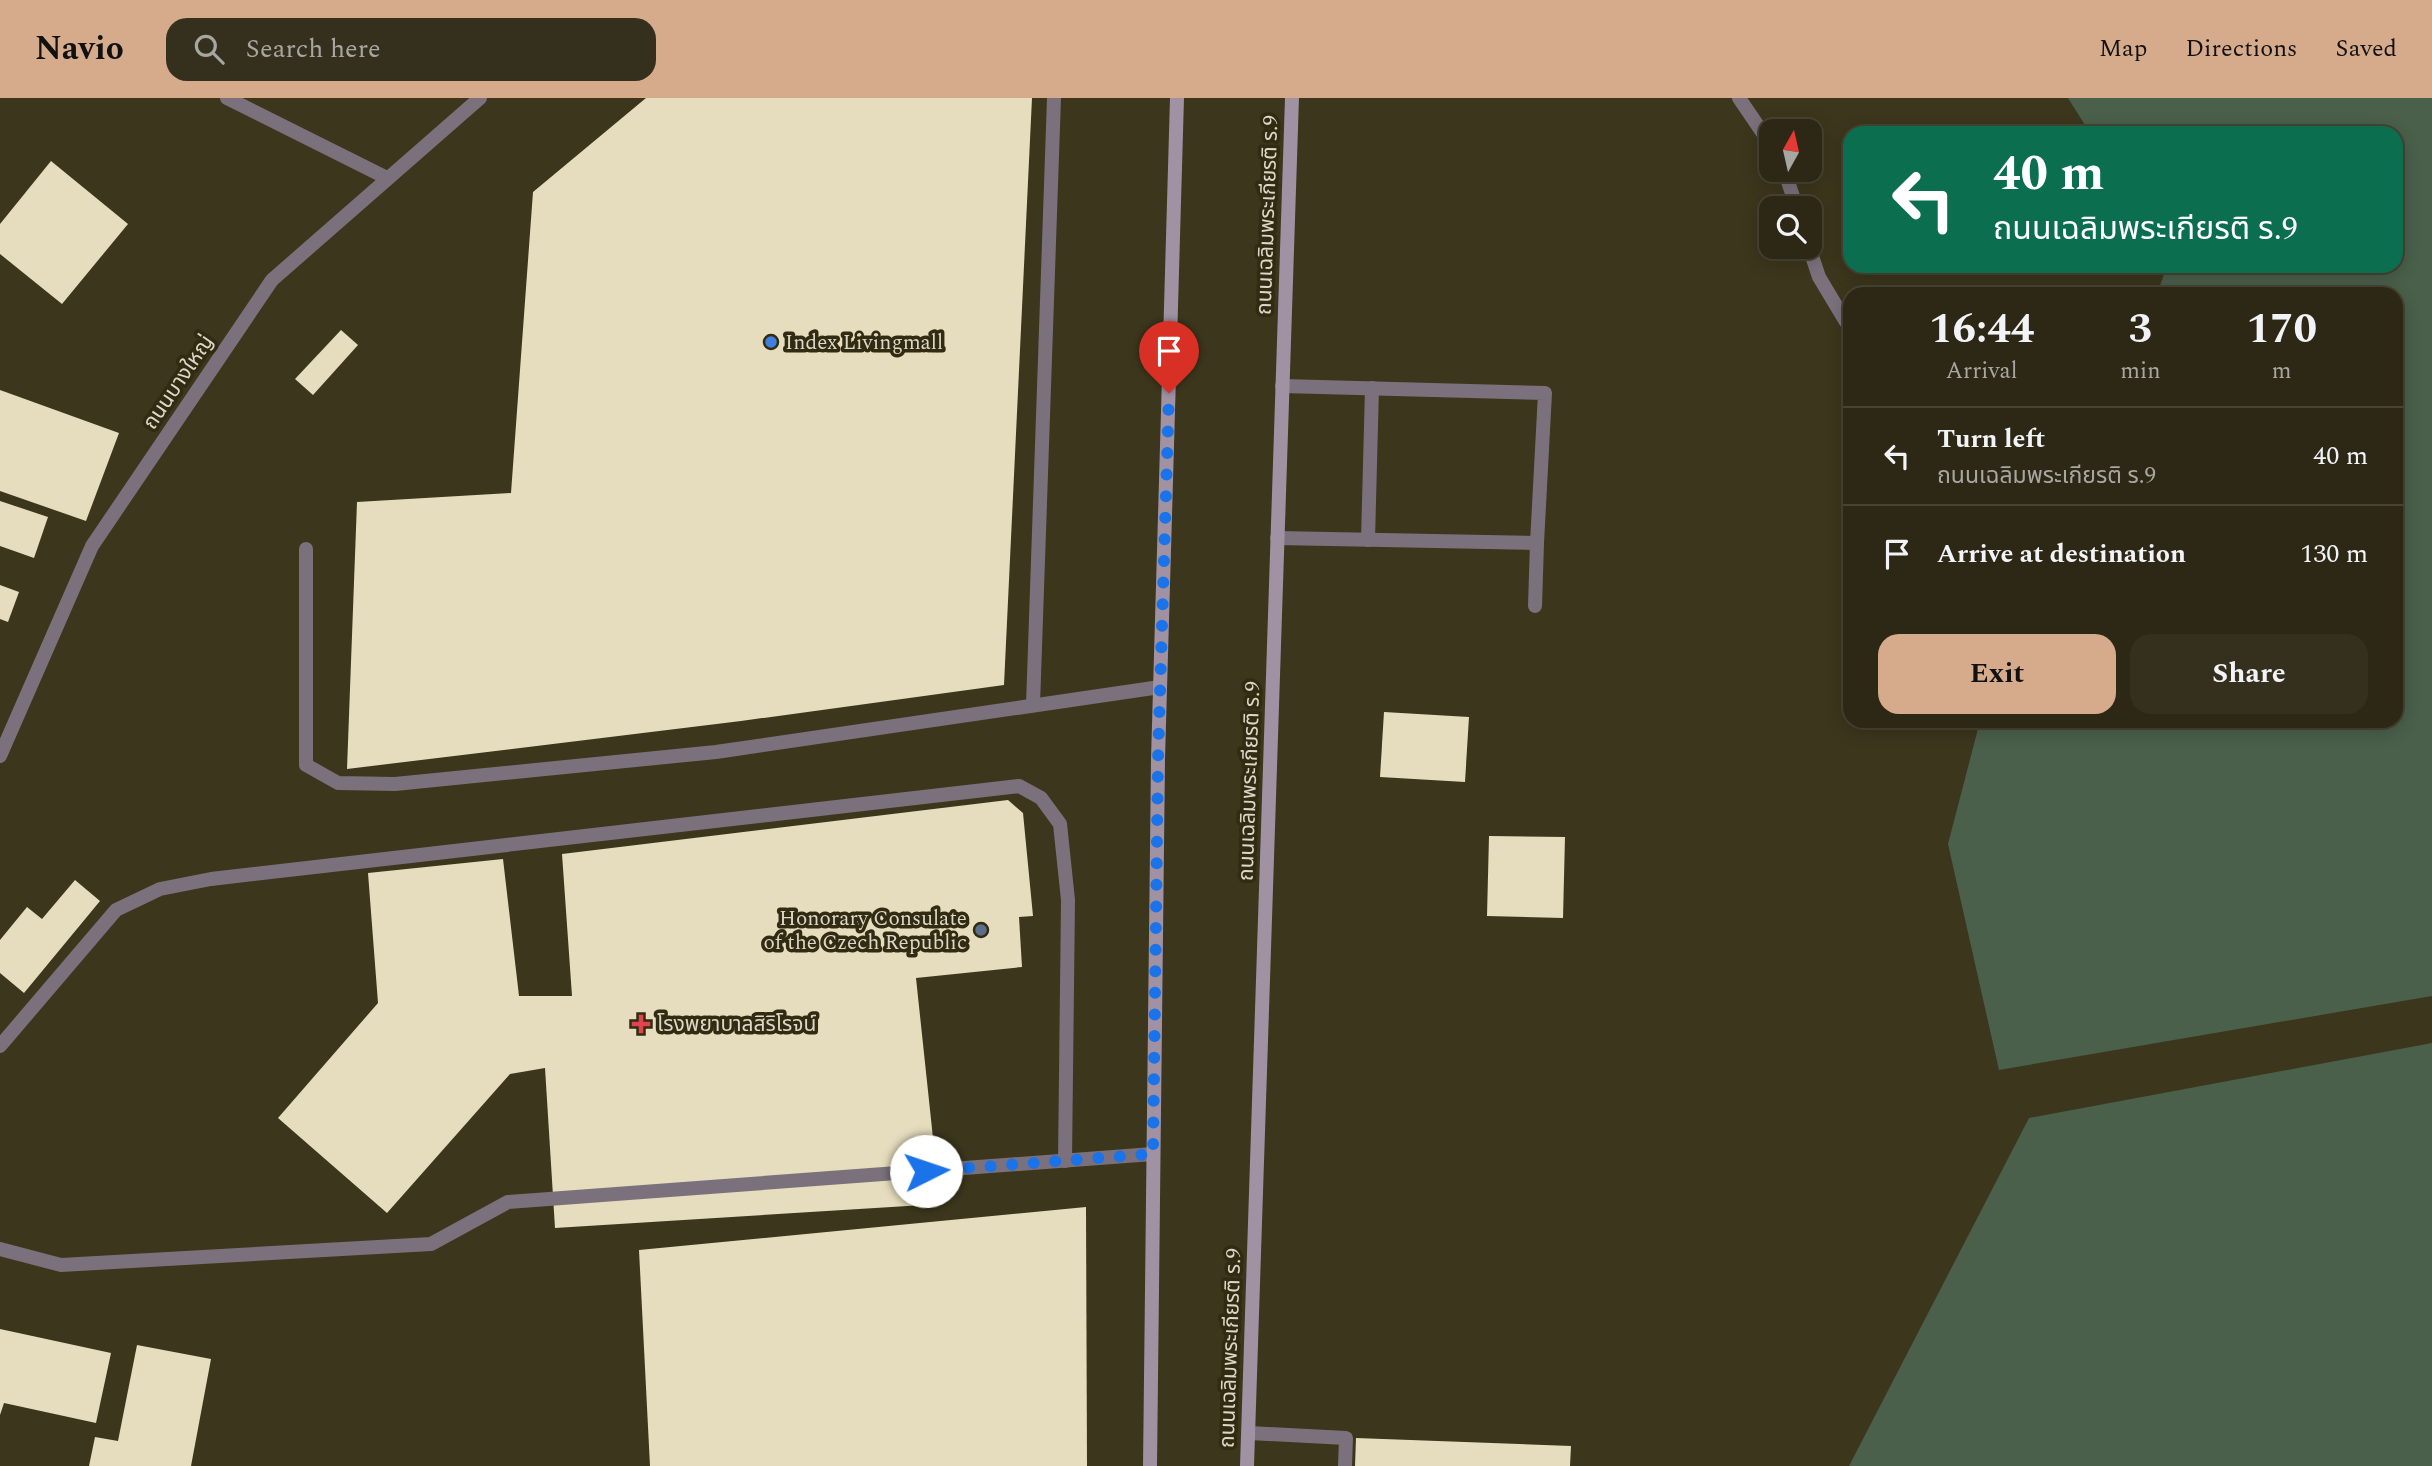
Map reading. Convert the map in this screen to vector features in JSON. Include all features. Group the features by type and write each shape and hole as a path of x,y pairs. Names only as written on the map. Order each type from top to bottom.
{"main road":[{"path":"1150,1466 1160,687 1177,98"},
{"name":"ถนนเฉลิมพระเกียรติ ร.9","path":"1247,1466 1292,98"}],"street":[{"path":"227,98 387,178"},
{"name":"ถนนบางใหญ่","path":"0,756 92,546 272,280 480,98"},
{"path":"1033,705 1054,98"},
{"path":"1739,98 1759,127"},
{"path":"1813,259 1819,276 1843,317"},
{"path":"1282,386 1545,393 1535,606"},
{"path":"1368,540 1372,388"},
{"path":"1278,538 1537,543"},
{"path":"306,548 306,765 338,783 395,784 716,752 1160,687"},
{"path":"0,1046 116,910 160,889 211,878 1020,786 1041,797 1060,824 1068,901 1065,1161"},
{"path":"0,1249 61,1265 431,1244 508,1202 1153,1154"},
{"path":"1249,1433 1346,1438 1345,1466"}],"green space":[{"path":"2068,98 2432,98 2432,996 1999,1070 1948,844 1978,728 2403,728 2403,287 2160,287 2164,273 2403,273 2403,126 2086,126"},
{"path":"2432,1043 2432,1466 1849,1466 2029,1118"}],"building":[{"name":"Index Livingmall","path":"646,98 1032,98 1004,685 741,721 347,769 357,502 511,493 533,192"},
{"path":"51,161 128,224 62,304 0,254 0,224"},
{"path":"341,330 358,345 313,395 295,379"},
{"path":"0,390 119,433 86,521 0,491"},
{"path":"0,501 48,517 34,558 0,546"},
{"path":"0,585 19,592 8,622 0,619"},
{"path":"1384,712 1469,717 1465,782 1380,777"},
{"name":"โรงพยาบาลสิริโรจน์","path":"1008,800 1023,813 1033,916 1019,917 1022,967 916,978 940,1204 555,1228 545,1068 510,1074 387,1213 278,1118 378,1003 368,873 503,859 519,996 572,996 562,854"},
{"path":"1489,836 1565,837 1563,918 1487,916"},
{"path":"75,880 100,901 24,993 0,973 0,940 27,907 42,919"},
{"path":"1086,1207 1087,1466 650,1466 639,1250"},
{"path":"0,1329 111,1353 96,1423 4,1403 0,1415"},
{"path":"137,1345 211,1359 191,1466 89,1466 95,1437 118,1441"},
{"path":"1356,1438 1571,1446 1570,1466 1355,1466"}],"place":[{"name":"Index Livingmall","path":"771,342"},
{"name":"Honorary Consulate of the Czech Republic","path":"981,930"},
{"name":"โรงพยาบาลสิริโรจน์","path":"641,1024"}],"route":[{"path":"926,1171 1153,1154 1158,759 1169,393"}]}
